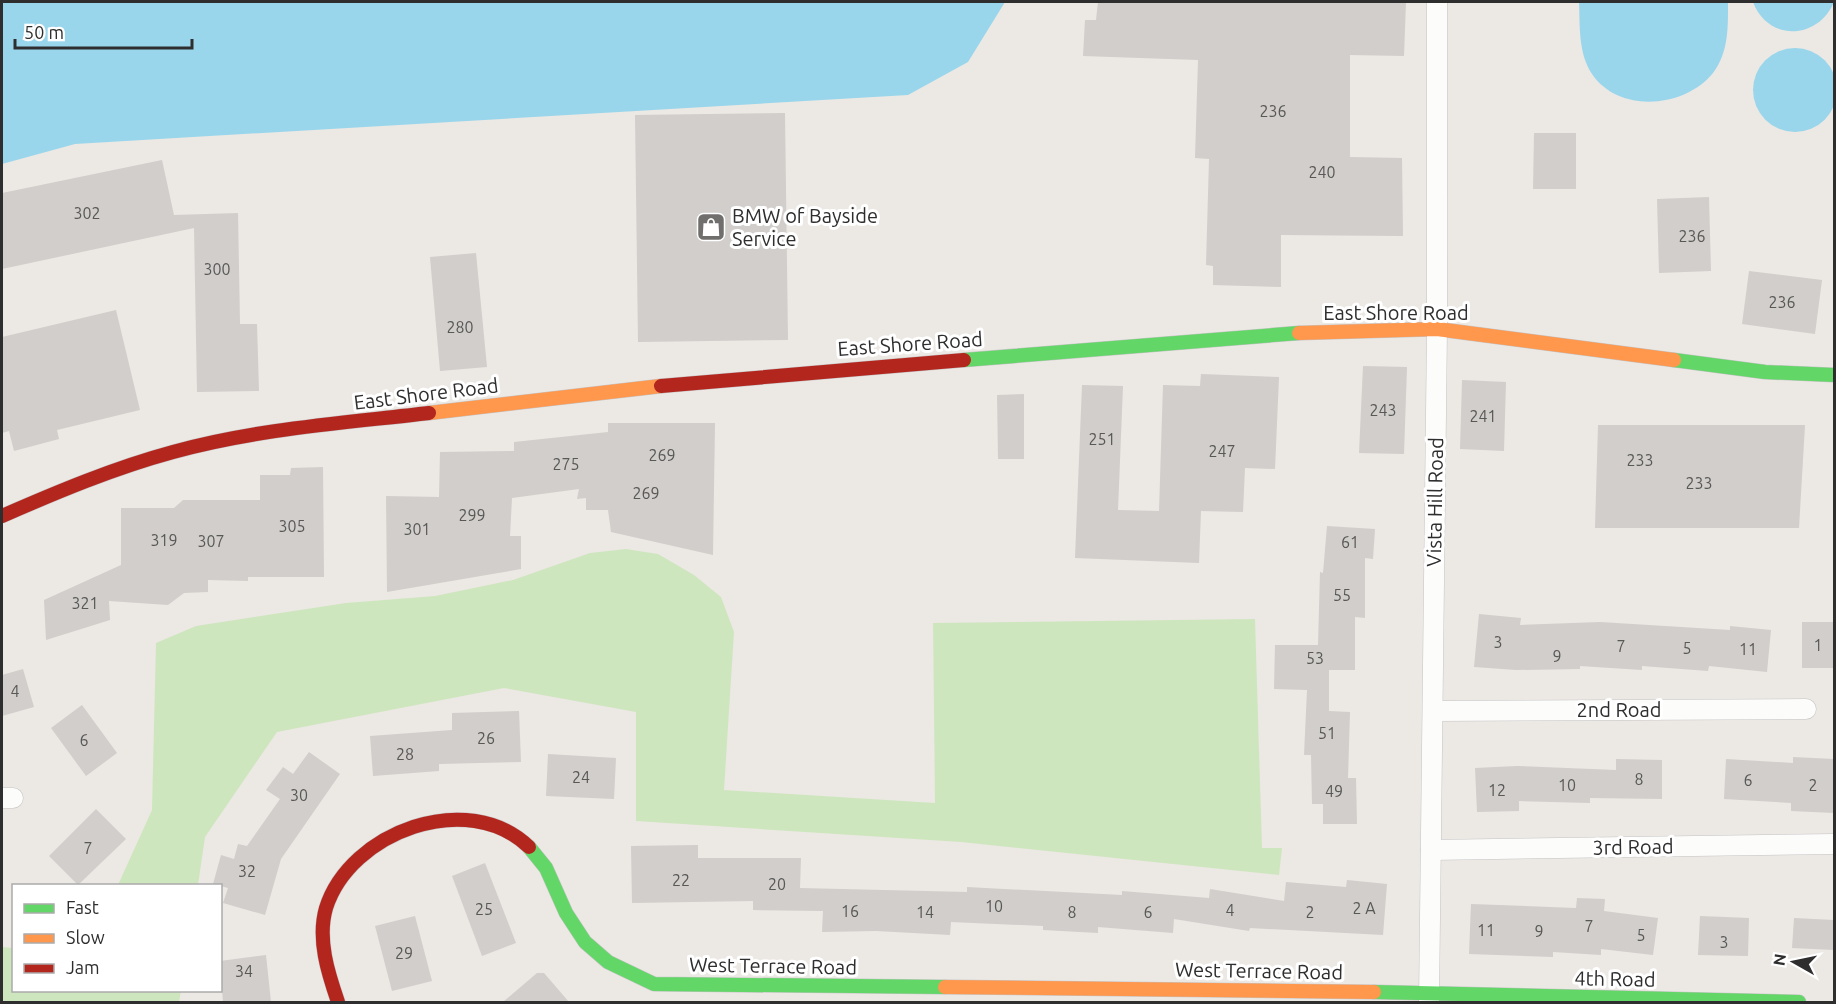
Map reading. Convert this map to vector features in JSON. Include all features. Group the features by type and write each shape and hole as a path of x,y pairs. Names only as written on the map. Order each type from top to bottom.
{"main road":[{"name":"East Shore Road","path":"2,516 63,490 173,452 279,431 735,377 1346,330 1437,329 1765,372 1834,375"},
{"name":"West Terrace Road","path":"338,1002 326,966 322,934 326,908 335,884 368,850 395,835 438,821 462,819 504,829 534,852 553,877 571,921 585,942 618,970 654,984 1270,990 1429,999"},
{"name":"4th Road","path":"1429,999 1799,1002"}],"street":[{"name":"Vista Hill Road","path":"1429,999 1437,329 1437,2"},
{"name":"2nd Road","path":"1432,711 1806,710"},
{"name":"3rd Road","path":"1431,850 1834,844"}],"green space":[{"path":"626,549 658,554 694,575 721,597 734,632 724,790 935,803 933,623 1255,619 1262,848 1282,848 1279,875 961,842 636,821 636,712 504,688 277,732 205,837 198,884 118,884 152,810 156,643 196,626 346,603 435,596 513,580 590,553"},
{"path":"2,947 12,948 12,992 181,992 179,1002 2,1002"}],"water":[{"path":"2,2 1005,2 968,62 908,95 75,144 2,164"},
{"path":"1579,2 1728,2 1725,48 1713,73 1701,85 1686,94 1652,102 1618,96 1604,87 1587,66 1581,39"},
{"path":"1753,2 1834,2 1827,15 1817,24 1793,31 1781,30 1770,24 1760,15"},
{"path":"1795,48 1818,55 1830,67 1837,90 1830,113 1818,125 1795,132 1772,125 1760,113 1753,90 1760,67 1772,55"}],"building":[{"path":"1098,2 1406,2 1404,56 1350,55 1350,157 1402,158 1403,236 1281,235 1281,287 1213,285 1213,266 1206,265 1209,159 1195,158 1198,60 1083,56 1085,20 1096,20"},
{"name":"BMW of Bayside Service","path":"785,113 788,340 638,342 635,115"},
{"path":"1534,133 1576,133 1576,189 1533,189"},
{"path":"162,160 174,215 238,213 240,324 257,324 259,391 197,392 194,228 2,269 2,193"},
{"path":"1709,197 1711,271 1659,273 1657,199"},
{"path":"476,253 487,367 440,371 430,257"},
{"path":"1749,271 1822,280 1815,334 1742,324"},
{"path":"116,310 140,410 57,430 59,439 14,451 9,431 2,433 2,337"},
{"path":"1363,366 1407,367 1404,454 1359,453"},
{"path":"1201,374 1279,377 1275,469 1245,468 1243,512 1201,511 1199,563 1075,558 1082,385 1123,386 1118,510 1159,511 1163,385 1200,386"},
{"path":"1462,380 1506,382 1504,451 1460,449"},
{"path":"1024,394 1024,459 998,459 997,395"},
{"path":"608,423 715,423 713,555 611,532 608,510 586,510 586,498 577,499 579,489 512,498 510,536 521,536 521,569 387,592 386,496 439,497 440,452 514,451 514,442 608,432"},
{"path":"1598,425 1805,425 1799,528 1595,528"},
{"path":"323,467 324,577 248,577 248,581 208,580 208,592 184,593 168,605 109,601 110,620 46,640 44,600 121,565 121,508 174,508 183,500 260,500 260,475 290,475 291,468"},
{"path":"1327,526 1375,529 1373,559 1365,558 1365,618 1355,617 1355,670 1329,670 1329,711 1350,712 1348,778 1356,778 1357,824 1323,824 1323,804 1312,804 1311,755 1304,755 1307,690 1274,689 1275,645 1318,645 1320,572 1323,573"},
{"path":"1479,614 1521,618 1520,625 1600,622 1730,630 1730,626 1771,630 1767,672 1709,666 1708,671 1642,666 1642,670 1580,666 1580,669 1516,670 1474,667"},
{"path":"1802,622 1834,622 1834,668 1802,668"},
{"path":"23,669 34,707 2,716 2,675"},
{"path":"82,705 117,753 86,776 51,728"},
{"path":"519,711 521,762 439,764 439,771 373,776 370,736 452,730 452,713"},
{"path":"309,752 340,774 281,859 265,915 223,903 228,888 222,886 222,884 213,884 221,855 234,859 238,844 247,846 280,799 266,790 283,767 293,774"},
{"path":"548,754 616,758 614,799 546,796"},
{"path":"1793,757 1834,759 1834,813 1791,811 1791,803 1724,799 1726,759 1793,763"},
{"path":"1616,759 1662,760 1662,799 1590,798 1590,803 1519,801 1519,811 1477,812 1475,768 1517,766 1616,770"},
{"path":"96,809 126,839 79,884 49,856"},
{"path":"698,845 698,858 801,858 800,888 967,892 967,887 1122,895 1122,891 1209,898 1210,889 1284,901 1286,882 1346,887 1347,880 1387,884 1383,935 1250,928 1249,931 1174,919 1173,933 1098,927 1098,933 1043,930 1043,926 951,922 950,935 876,931 822,932 823,911 753,910 753,901 632,903 631,846"},
{"path":"485,863 516,943 482,956 452,876"},
{"path":"1577,898 1605,899 1604,911 1658,918 1653,955 1601,949 1601,955 1553,952 1553,957 1469,954 1471,904 1576,908"},
{"path":"415,916 432,981 392,991 375,926"},
{"path":"1700,916 1749,918 1748,956 1698,955"},
{"path":"1794,918 1834,920 1834,950 1792,948"},
{"path":"266,955 271,1002 223,1002 222,961"},
{"path":"537,973 544,973 569,1002 503,1002"}],"traffic: fast":[{"path":"964,360 1299,333"},
{"path":"1674,360 1765,372 1834,375"},
{"path":"529,847 546,868 566,913 585,942 608,962 654,984 945,987"},
{"path":"1374,992 1799,1002"}],"traffic: slow":[{"path":"1299,333 1437,329 1674,360"},
{"path":"429,413 661,386"},
{"path":"945,987 1374,992"}],"traffic: jam":[{"path":"661,386 964,360"},
{"path":"2,516 107,473 204,444 300,428 429,413"},
{"path":"338,1002 325,956 324,920 326,908 339,881 359,858 385,840 414,827 444,820 475,821 504,830 529,847"}],"place":[{"name":"BMW of Bayside Service","path":"711,227"}]}
